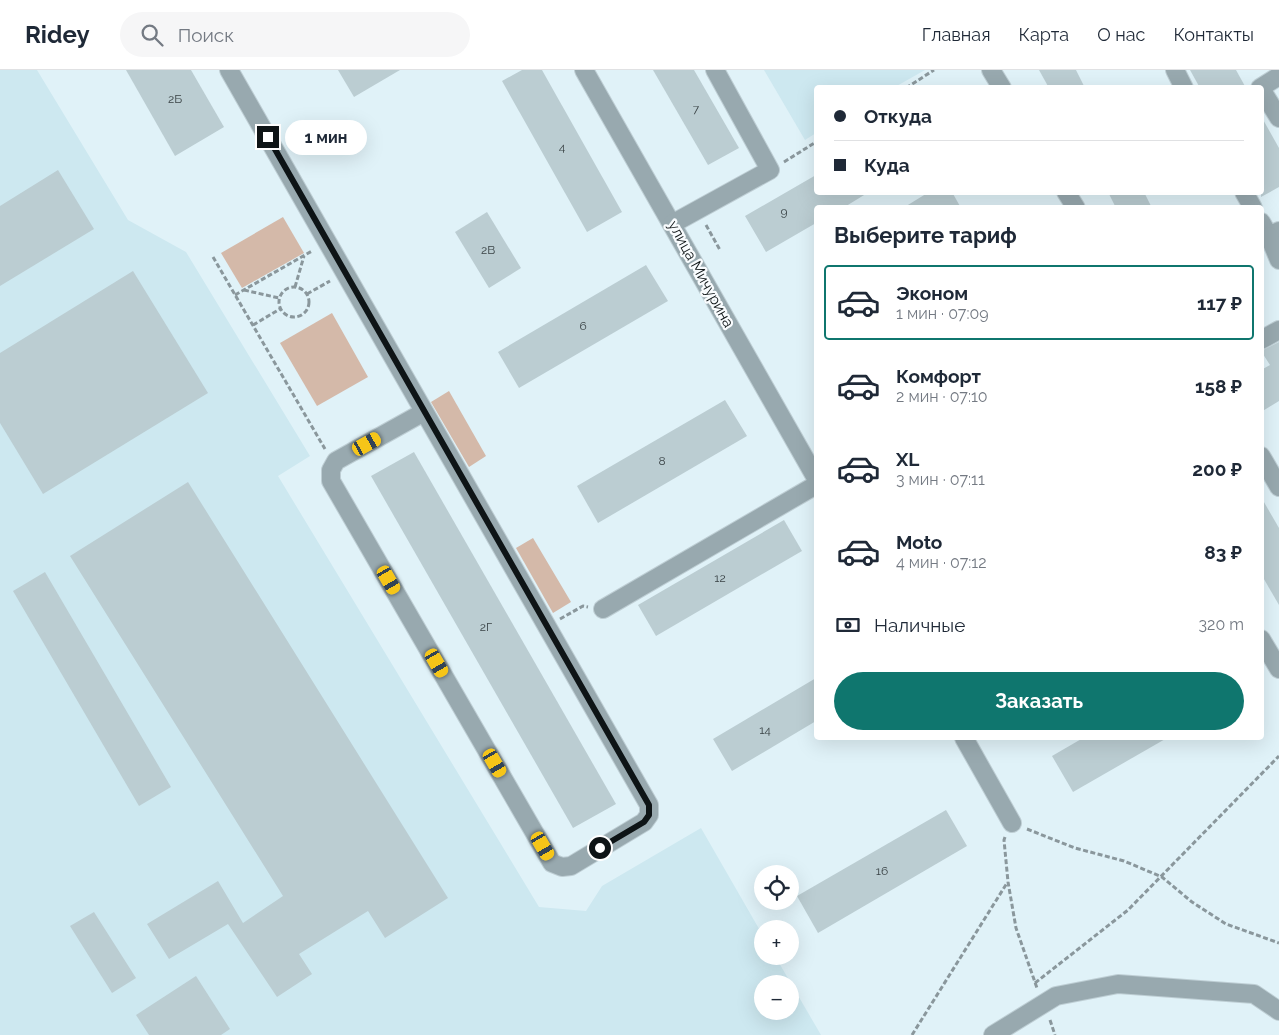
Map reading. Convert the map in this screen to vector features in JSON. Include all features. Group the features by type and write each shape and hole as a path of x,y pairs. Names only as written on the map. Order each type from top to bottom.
{"street":[{"path":"229,70 649,805 649,815 644,822 571,866 562,867 552,862 331,481 331,470 336,461 424,412"},
{"name":"улица Мичурина","path":"584,70 814,474"},
{"path":"672,224 770,170 715,70"},
{"path":"1174,70 1182,85"},
{"path":"1264,86 1279,76"},
{"path":"1264,93 1279,118"},
{"path":"1270,230 1279,260"},
{"path":"1264,338 1279,330"},
{"path":"1264,461 1279,487"},
{"path":"604,609 814,486"},
{"path":"1264,644 1279,670"},
{"path":"965,740 1012,823"},
{"path":"993,1035 1056,996 1118,984 1254,994 1279,1011"}],"path":[{"path":"911,85 934,70"},
{"path":"770,170 814,143"},
{"path":"698,210 720,250"},
{"path":"235,295 314,250"},
{"path":"295,287 304,255"},
{"path":"213,258 334,465"},
{"path":"307,294 332,280"},
{"path":"295,287 303,289 307,294 308,306 301,315 289,316 280,310 279,298 285,289 295,287"},
{"path":"244,290 279,298"},
{"path":"252,325 280,310"},
{"path":"573,612 583,606"},
{"path":"1035,983 1128,910 1279,756"},
{"path":"1044,1004 1016,928 1008,882 1004,840 1012,823 1075,848 1124,861 1162,877 1192,902 1226,924 1279,943"},
{"path":"912,1035 1008,882"}],"shaded area":[{"path":"0,70 37,70 128,220 186,252 310,456 278,476 539,907 586,911 602,886 701,828 754,920 754,965 780,965 786,975 754,975 754,1020 799,1020 799,997 821,1035 0,1035"},
{"path":"764,70 925,70 899,85 814,85 814,134 805,140"},
{"path":"283,217 304,253 242,288 221,253"},
{"path":"332,313 368,377 317,406 280,343"},
{"path":"449,391 486,456 469,467 431,402"},
{"path":"533,538 571,602 553,613 516,548"}],"building":[{"path":"126,70 191,70 224,127 175,156"},
{"path":"338,70 400,70 354,97"},
{"path":"522,70 542,70 622,212 587,232 502,81"},
{"path":"653,70 694,70 739,148 708,165"},
{"path":"1039,70 1076,70 1084,85 1047,85"},
{"path":"1190,70 1236,70 1244,85 1198,85"},
{"path":"1264,121 1279,148 1279,187 1261,197 1261,195 1264,195"},
{"path":"58,170 94,229 0,286 0,206"},
{"path":"814,176 814,195 864,195 848,205 814,205 814,224 766,252 745,216"},
{"path":"924,195 954,195 959,205 908,205"},
{"path":"1110,195 1146,195 1150,205 1114,205"},
{"path":"487,212 521,268 489,288 455,232"},
{"path":"646,265 668,301 519,388 498,352"},
{"path":"133,271 208,393 43,494 0,423 0,353"},
{"path":"1279,342 1279,401 1264,410 1264,368 1270,365 1264,356 1264,350"},
{"path":"725,400 747,436 598,523 577,486"},
{"path":"414,452 616,804 573,828 371,476"},
{"path":"188,482 448,898 385,938 368,911 299,954 312,974 277,997 228,924 169,959 147,924 218,881 243,923 283,896 70,556"},
{"path":"1264,502 1279,528 1279,605 1264,579"},
{"path":"784,520 802,551 656,636 638,605"},
{"path":"45,572 171,787 139,806 13,591"},
{"path":"814,679 814,722 732,771 713,739"},
{"path":"1080,740 1164,740 1073,792 1052,756"},
{"path":"946,810 967,846 818,933 799,900 799,895"},
{"path":"94,912 136,978 112,993 70,926"},
{"path":"196,976 230,1029 221,1035 149,1035 136,1015"}],"route":[{"path":"268,137 649,805 649,815 644,822 600,848"}]}
